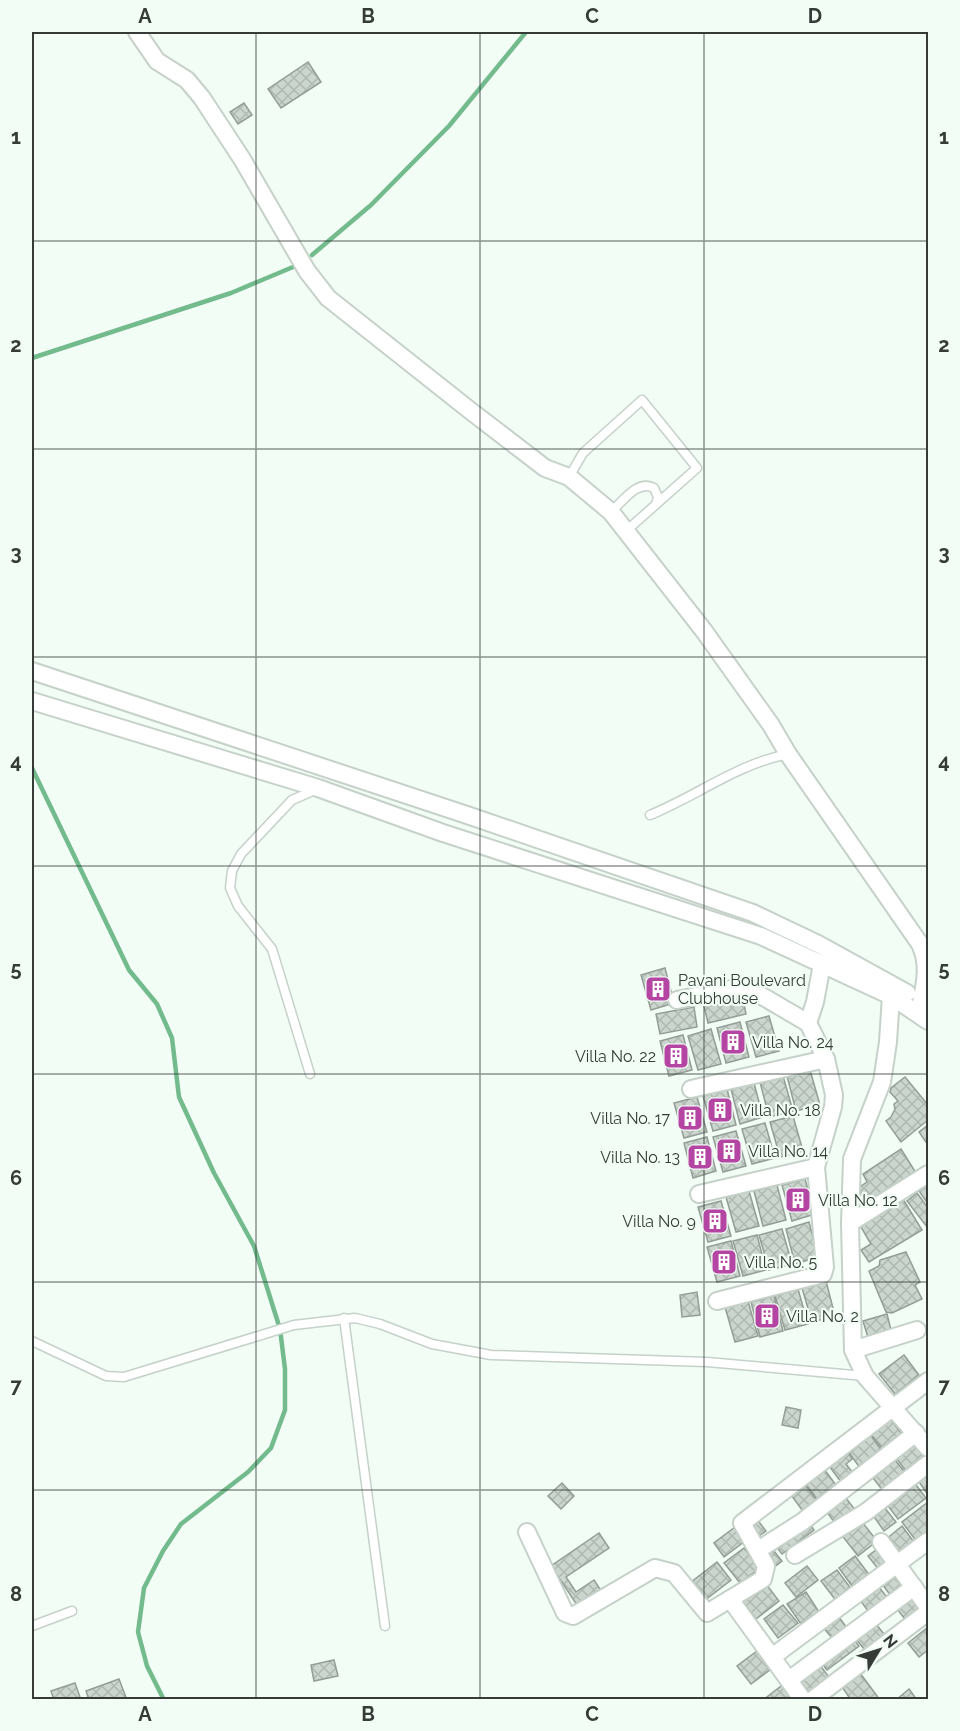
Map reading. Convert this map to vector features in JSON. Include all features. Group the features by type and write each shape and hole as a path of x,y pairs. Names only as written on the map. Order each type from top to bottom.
{"street":[{"path":"32,671 743,910 828,949 925,1005 926,963 920,944 704,631 611,512 569,477 544,468 328,298 307,272 242,159 202,98 187,80 157,61 137,32"},
{"path":"104,723 111,697"},
{"path":"32,701 318,788 443,833 761,936 891,996 928,1021"},
{"path":"808,1023 815,1002 822,964"},
{"path":"676,1000 740,987 750,990 808,1023 826,1059 834,1095 833,1107 816,1167 825,1267 823,1274 717,1301"},
{"path":"891,996 888,1042 882,1082 852,1159 850,1223 853,1350 865,1376 928,1448"},
{"path":"691,1089 826,1059"},
{"path":"699,1194 816,1167"},
{"path":"850,1223 928,1174"},
{"path":"853,1350 917,1330"},
{"path":"528,1532 565,1613 573,1616 654,1568 674,1573 707,1613 763,1579 766,1566 742,1523 928,1381"},
{"path":"758,1550 802,1522 916,1433"},
{"path":"795,1555 866,1512 928,1464"},
{"path":"772,1657 928,1541"},
{"path":"881,1542 928,1607"},
{"path":"789,1680 914,1587"},
{"path":"730,1599 803,1700"},
{"path":"812,1700 928,1612"}],"lane":[{"path":"569,477 583,453 642,400 697,468 626,531"},
{"path":"611,512 644,485 654,488 658,497 656,504"},
{"path":"650,815 678,804 747,765 788,754"},
{"path":"310,1074 272,949 238,906 230,888 232,871 241,855 292,800 318,788"},
{"path":"344,1318 384,1626"},
{"path":"32,1341 106,1376 124,1377 294,1325 355,1318 380,1324 432,1344 491,1355 707,1362 865,1376"},
{"path":"32,1626 72,1611"}],"building":[{"path":"308,62 321,82 281,108 268,89"},
{"path":"244,103 252,115 238,124 230,112"},
{"name":"Pavani Boulevard Clubhouse","path":"665,968 674,1003 651,1010 641,975"},
{"path":"742,994 746,1014 708,1023 703,1002"},
{"path":"694,1007 697,1027 660,1034 656,1014"},
{"path":"769,1016 779,1051 756,1057 746,1022"},
{"name":"Villa No. 24","path":"740,1022 749,1057 726,1063 717,1028"},
{"path":"711,1029 721,1064 698,1070 688,1036"},
{"name":"Villa No. 22","path":"683,1035 692,1070 669,1076 660,1041"},
{"path":"810,1070 820,1105 796,1111 787,1076"},
{"path":"783,1076 793,1111 769,1117 760,1082"},
{"path":"905,1077 928,1105 928,1120 901,1142 886,1121 891,1117 895,1109 894,1104 898,1101 890,1092 891,1088"},
{"path":"754,1083 763,1117 740,1124 731,1089"},
{"name":"Villa No. 18","path":"727,1089 736,1125 713,1131 703,1096"},
{"name":"Villa No. 17","path":"697,1097 707,1132 684,1138 674,1103"},
{"path":"793,1116 803,1151 780,1157 770,1122"},
{"path":"765,1123 775,1158 752,1164 742,1129"},
{"path":"928,1125 928,1145 919,1132"},
{"name":"Villa No. 14","path":"736,1131 746,1166 723,1172 713,1137"},
{"name":"Villa No. 13","path":"707,1137 716,1171 693,1178 684,1143"},
{"path":"901,1149 916,1173 869,1206 858,1188 867,1182 863,1174"},
{"name":"Villa No. 12","path":"805,1179 815,1214 792,1221 782,1185"},
{"path":"928,1179 928,1204 917,1188"},
{"path":"777,1185 786,1220 763,1226 754,1191"},
{"path":"749,1191 759,1226 736,1232 726,1197"},
{"path":"917,1193 928,1208 927,1227 907,1201"},
{"path":"901,1196 922,1230 869,1262 861,1250 871,1244 858,1222"},
{"name":"Villa No. 9","path":"721,1201 731,1236 708,1242 698,1207"},
{"path":"809,1222 818,1257 795,1264 786,1229"},
{"path":"782,1229 792,1264 769,1270 759,1235"},
{"path":"757,1235 766,1270 743,1276 733,1241"},
{"name":"Villa No. 5","path":"731,1241 740,1276 717,1282 707,1247"},
{"path":"906,1252 920,1282 915,1285 922,1299 892,1313 886,1312 869,1271 879,1266 880,1260"},
{"path":"826,1281 835,1316 812,1322 802,1288"},
{"path":"798,1289 808,1324 785,1330 775,1296"},
{"path":"697,1292 700,1315 682,1317 680,1295"},
{"name":"Villa No. 2","path":"774,1296 783,1331 760,1337 751,1302"},
{"path":"748,1301 758,1336 735,1342 725,1307"},
{"path":"887,1314 892,1334 869,1341 863,1321"},
{"path":"904,1355 919,1375 895,1394 879,1374"},
{"path":"786,1407 801,1410 798,1428 782,1425"},
{"path":"890,1418 906,1440 887,1455 870,1433"},
{"path":"869,1433 885,1455 863,1472 847,1450"},
{"path":"915,1438 928,1459 908,1474 894,1455"},
{"path":"848,1452 852,1459 846,1464 856,1477 844,1486 829,1466"},
{"path":"892,1456 906,1474 884,1492 870,1474"},
{"path":"824,1469 839,1489 820,1503 805,1483"},
{"path":"928,1470 928,1495 917,1479"},
{"path":"802,1481 819,1503 805,1514 789,1492"},
{"path":"913,1481 926,1498 898,1519 885,1502"},
{"path":"562,1483 574,1496 561,1509 548,1496"},
{"path":"842,1493 856,1511 837,1526 824,1508"},
{"path":"928,1502 928,1539 920,1546 902,1522"},
{"path":"881,1503 896,1522 884,1531 870,1511"},
{"path":"756,1518 766,1531 756,1538 747,1526"},
{"path":"859,1518 877,1541 858,1556 840,1533"},
{"path":"808,1521 814,1530 782,1554 775,1545"},
{"path":"902,1526 917,1546 900,1559 885,1540"},
{"path":"735,1527 745,1541 724,1557 714,1543"},
{"path":"599,1533 609,1548 566,1577 576,1592 594,1580 602,1592 579,1608 551,1566"},
{"path":"770,1546 782,1561 773,1568 761,1553"},
{"path":"880,1547 894,1565 882,1574 868,1556"},
{"path":"744,1548 760,1568 740,1583 724,1563"},
{"path":"855,1556 871,1577 854,1589 839,1568"},
{"path":"717,1562 731,1580 704,1601 690,1583"},
{"path":"807,1566 818,1580 796,1597 785,1583"},
{"path":"837,1570 852,1590 837,1602 821,1581"},
{"path":"899,1571 912,1587 894,1600 882,1584"},
{"path":"875,1582 890,1601 871,1615 857,1596"},
{"path":"766,1584 779,1601 756,1619 743,1602"},
{"path":"911,1590 926,1610 908,1623 893,1604"},
{"path":"806,1592 819,1612 801,1624 787,1604"},
{"path":"783,1605 798,1623 778,1638 764,1619"},
{"path":"836,1613 847,1628 833,1639 821,1625"},
{"path":"873,1620 887,1638 867,1653 854,1636"},
{"path":"928,1627 928,1650 919,1657 908,1643"},
{"path":"851,1635 859,1646 827,1670 819,1660"},
{"path":"761,1648 775,1666 751,1684 737,1666"},
{"path":"334,1660 338,1676 314,1681 311,1665"},
{"path":"816,1660 829,1677 809,1693 796,1676"},
{"path":"860,1673 880,1700 851,1700 842,1687"},
{"path":"119,1679 127,1700 89,1700 86,1691"},
{"path":"75,1683 81,1700 54,1700 51,1691"},
{"path":"785,1683 798,1700 763,1700"},
{"path":"909,1689 917,1700 896,1700"}],"waterway":[{"path":"312,255 371,205 449,126 526,32"},
{"path":"32,358 231,293 293,267"},
{"path":"32,768 129,970 157,1004 172,1038 179,1097 214,1173 254,1246 280,1329 285,1369 285,1410 271,1448 248,1472 181,1524 163,1551 144,1588 138,1632 147,1666 164,1700"}],"place":[{"name":"Pavani Boulevard Clubhouse","path":"658,989"},
{"name":"Villa No. 24","path":"733,1042"},
{"name":"Villa No. 22","path":"676,1056"},
{"name":"Villa No. 18","path":"720,1110"},
{"name":"Villa No. 17","path":"690,1118"},
{"name":"Villa No. 14","path":"729,1151"},
{"name":"Villa No. 13","path":"700,1157"},
{"name":"Villa No. 12","path":"798,1200"},
{"name":"Villa No. 9","path":"715,1221"},
{"name":"Villa No. 5","path":"724,1262"},
{"name":"Villa No. 2","path":"767,1316"}]}
